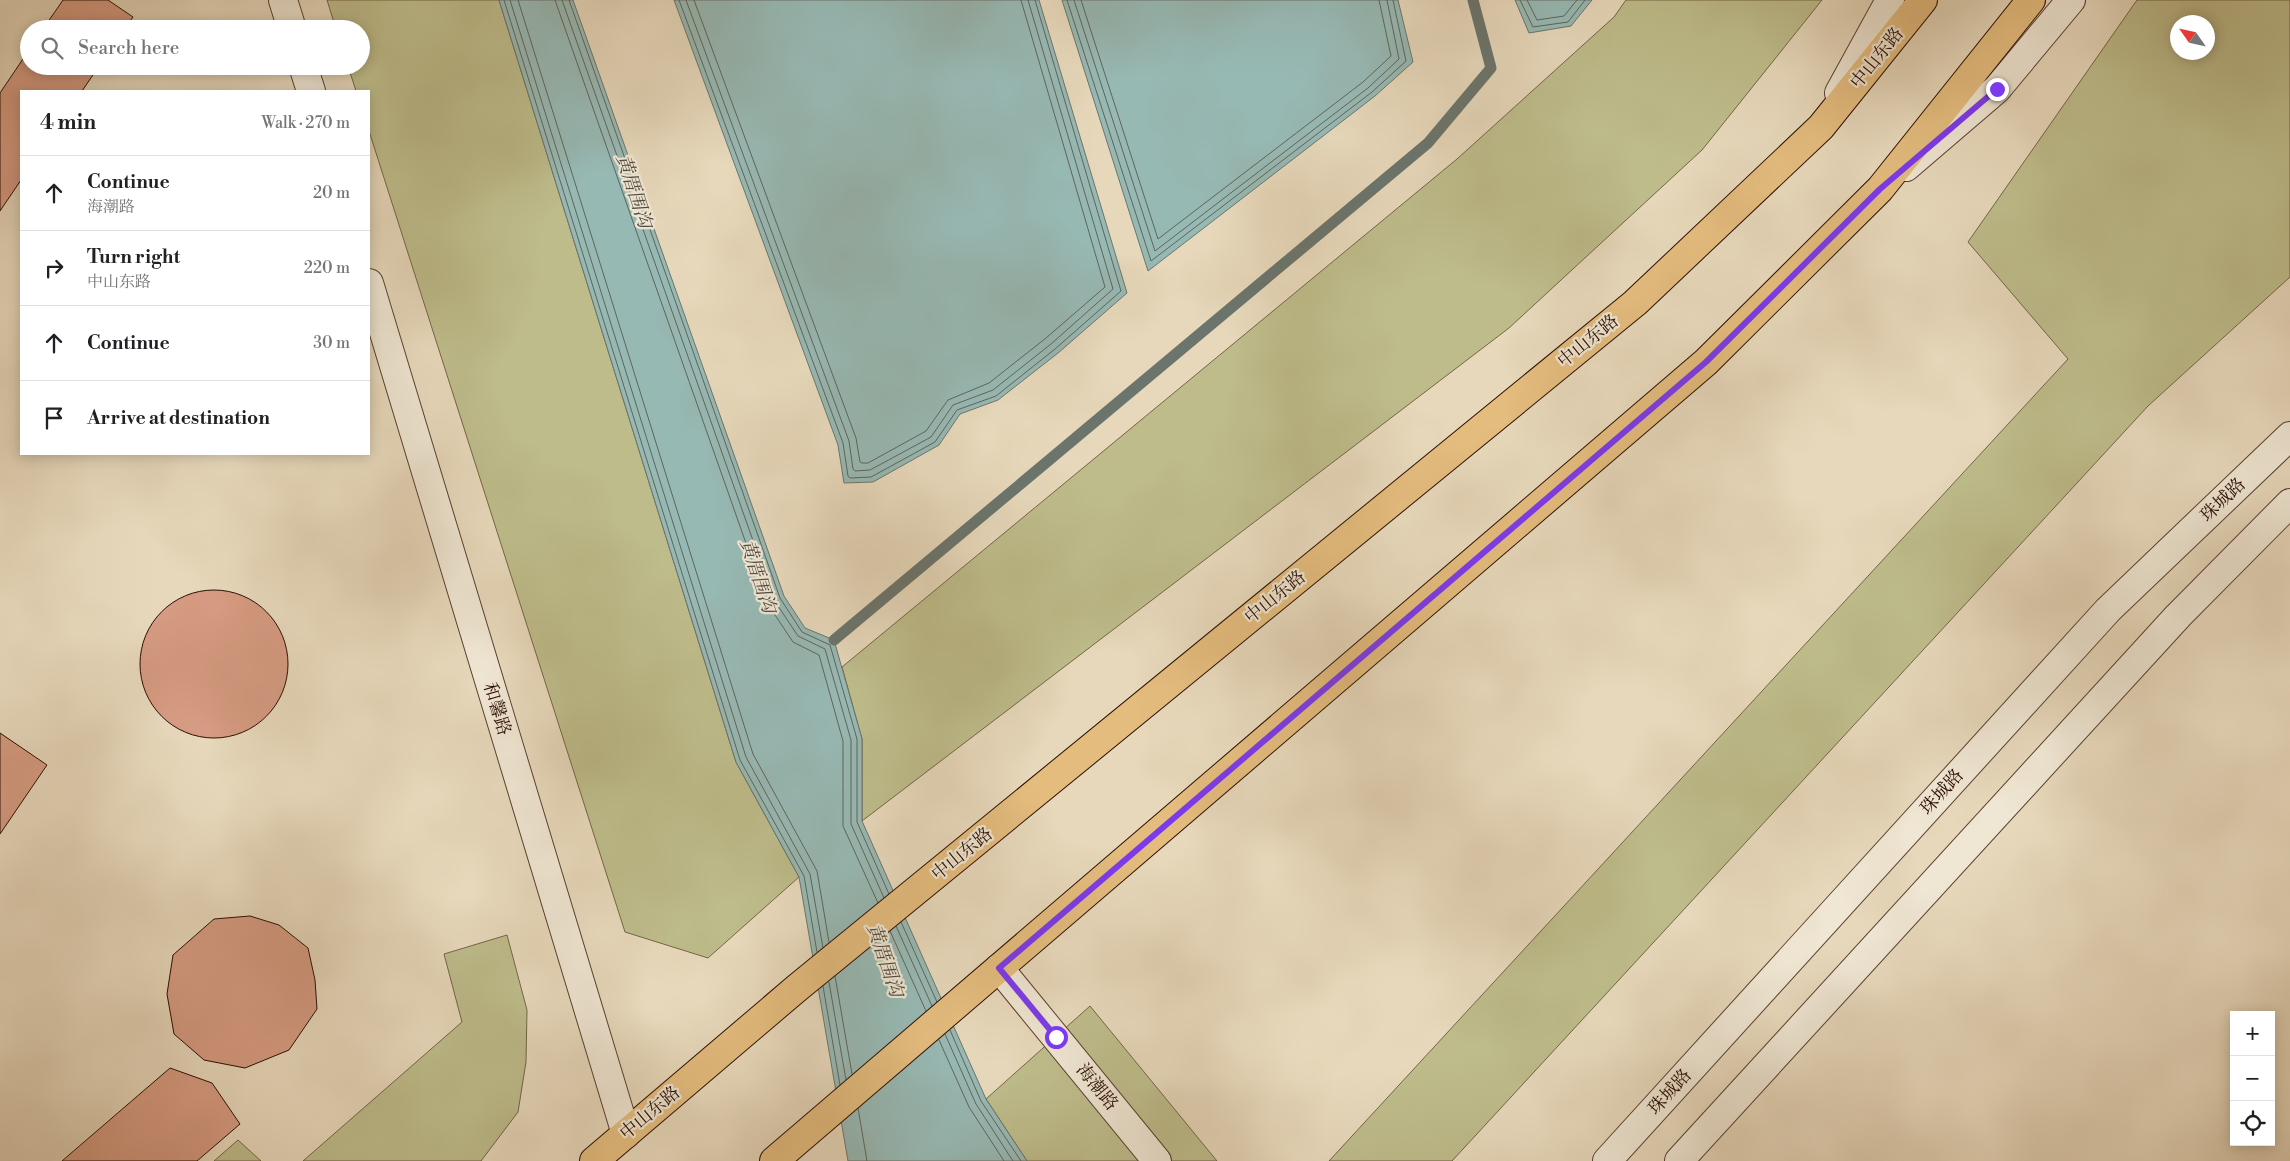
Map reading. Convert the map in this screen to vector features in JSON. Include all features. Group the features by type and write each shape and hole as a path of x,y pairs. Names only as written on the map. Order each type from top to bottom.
{"main road":[{"name":"中山东路","path":"594,1161 797,988 1635,303 1821,127 1923,0"},
{"path":"774,1161 1706,362 1880,189 2030,0"}],"street":[{"path":"283,0 289,20"},
{"path":"1821,127 1890,0"},
{"path":"1880,189 1997,89 2071,0"},
{"path":"306,75 311,90"},
{"name":"和馨路","path":"370,286 626,1134"},
{"name":"珠城路","path":"1607,1161 2108,610 2290,436"},
{"path":"1679,1161 2178,616 2290,503"},
{"name":"海潮路","path":"999,968 1157,1161"}],"shaded area":[{"path":"327,0 499,0 736,762 799,877 708,958 625,932 370,134 370,90 356,90 351,75 370,75 370,20 333,20"},
{"path":"1626,0 1822,0 1702,150 1509,328 862,821 862,739 842,667 1457,159 1614,17"},
{"path":"2137,0 2290,0 2290,277 2148,406 1452,1161 1329,1161 2068,359 1968,242"},
{"path":"507,935 527,1010 526,1062 518,1112 481,1161 303,1161 462,1022 444,954"},
{"path":"1090,1006 1217,1161 1027,1161 986,1099"},
{"path":"238,1140 261,1161 214,1161"}],"water":[{"name":"黄厝围沟","path":"499,0 573,0 784,596 805,628 834,640 862,739 862,821 986,1099 1027,1161 848,1161 799,877 736,762"},
{"path":"674,0 1039,0 1127,293 1058,353 998,400 960,414 939,445 873,482 844,483 838,445"},
{"path":"1062,0 1398,0 1413,62 1375,96 1148,271"},
{"path":"1515,0 1592,0 1571,26 1529,33"}],"building":[{"path":"63,0 108,0 133,17 131,20 49,20"},
{"path":"20,63 20,75 93,75 83,90 20,90 20,181 0,211 0,93"},
{"path":"214,590 229,591 242,595 267,611 283,636 287,649 287,679 283,692 267,717 242,733 229,737 214,738 199,737 186,733 161,717 145,692 141,679 140,664 141,649 145,636 161,611 186,595 199,591"},
{"path":"0,733 47,765 0,834"},
{"path":"250,916 279,925 308,948 315,980 317,1009 289,1050 245,1068 204,1060 174,1034 167,994 173,955 214,919"},
{"path":"170,1068 212,1083 240,1124 197,1161 62,1161"}],"waterway":[{"path":"834,640 1428,143 1491,68 1473,0"}],"route":[{"path":"1056,1037 999,968 1706,362 1880,189 1997,89"}]}
